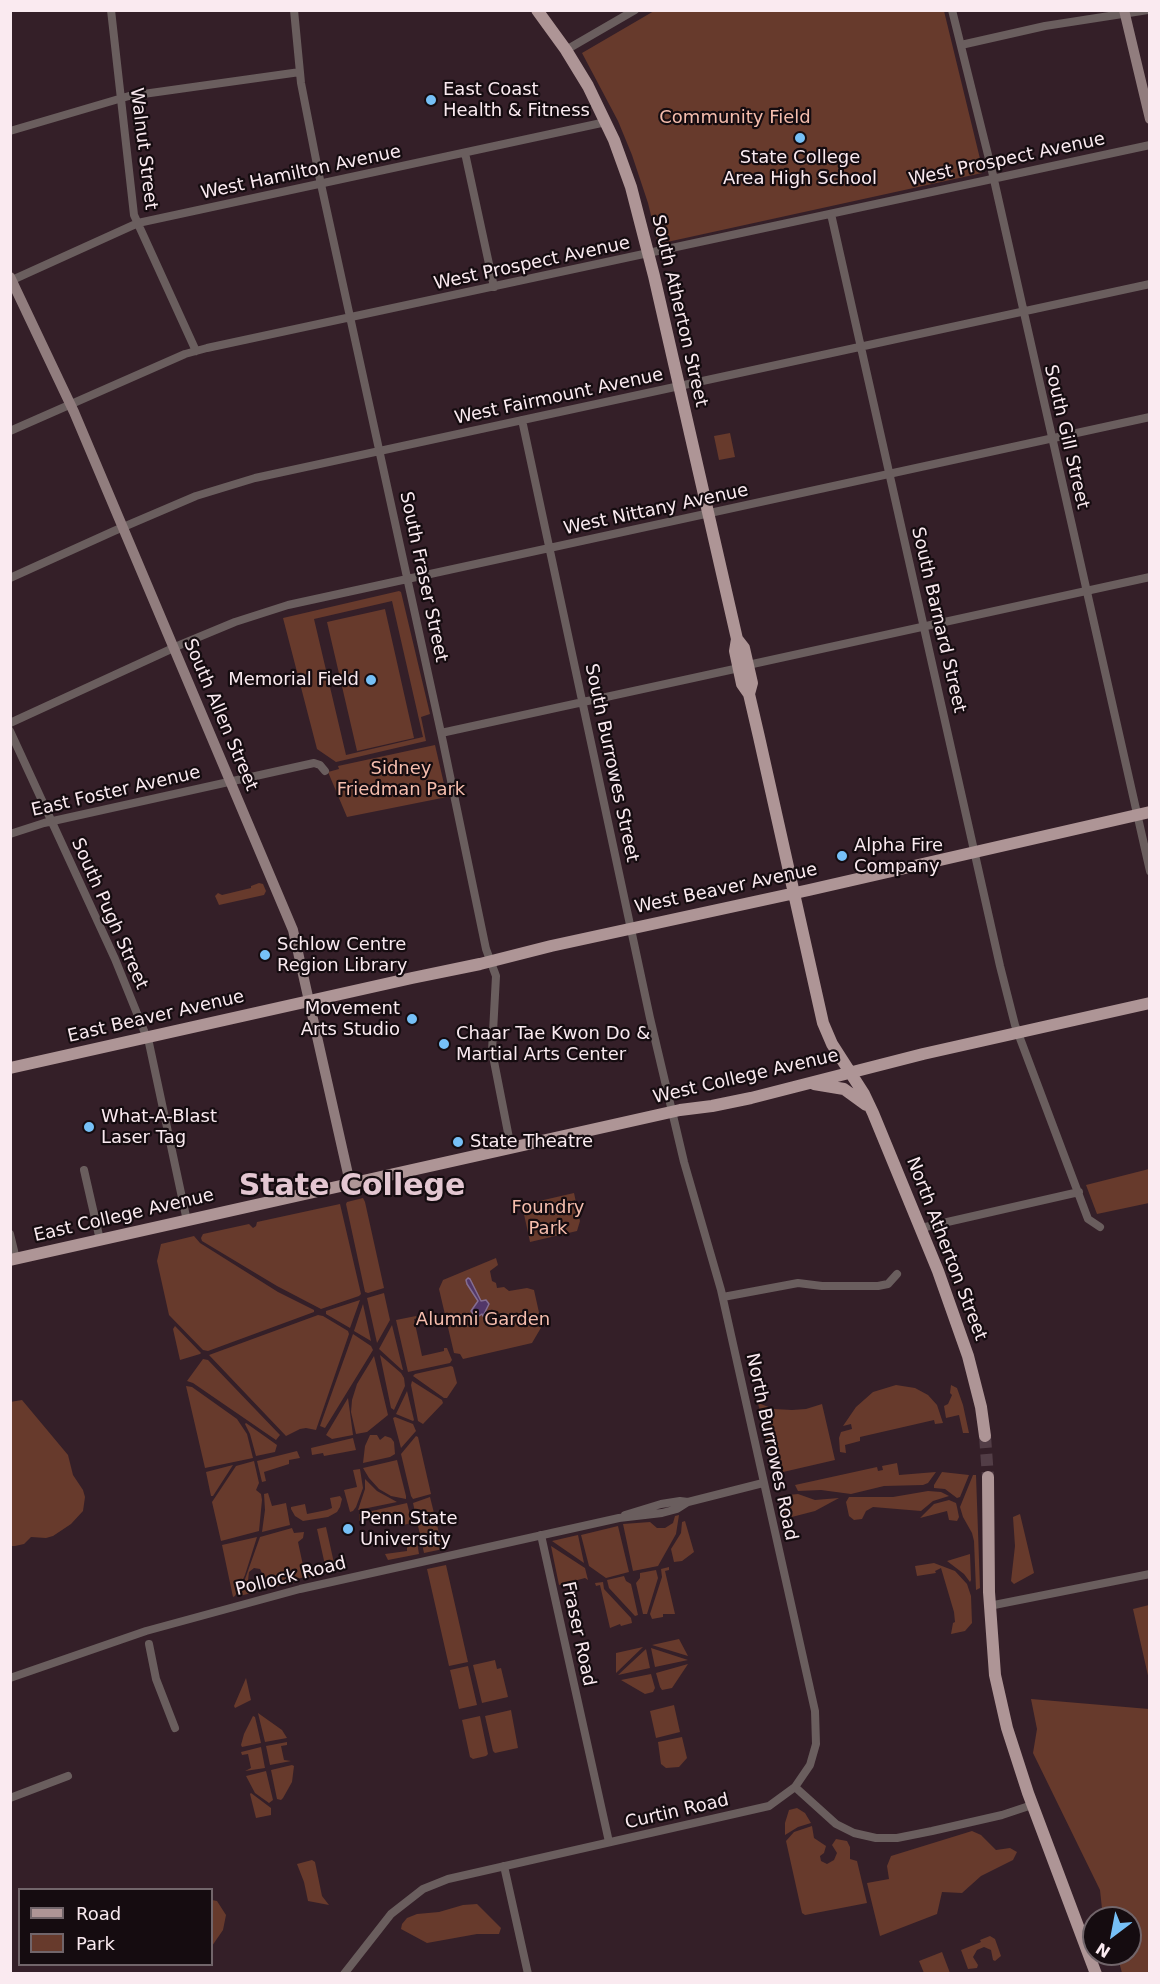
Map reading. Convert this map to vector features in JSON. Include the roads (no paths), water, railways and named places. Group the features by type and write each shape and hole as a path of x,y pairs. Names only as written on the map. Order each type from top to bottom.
{"main road":[{"name":"South Atherton Street","path":"537,10 588,86 606,122 631,187 737,639 735,651 743,667 742,684 749,694 823,1023 829,1038 853,1077"},
{"name":"West Beaver Avenue","path":"310,1002 1149,812"},
{"name":"East Beaver Avenue","path":"10,1068 310,1002"},
{"name":"West College Avenue","path":"350,1183 672,1112 712,1106 801,1084 853,1077 1018,1033 1149,1003"},
{"name":"North Atherton Street","path":"853,1077 873,1113 921,1228 968,1356 981,1407 985,1436"},
{"path":"801,1084 823,1084 844,1089 862,1101 873,1113"},
{"name":"East College Avenue","path":"13,1260 350,1183"},
{"path":"988,1478 989,1606 995,1675 1007,1728 1032,1805 1096,1974"}],"street":[{"name":"Walnut Street","path":"111,10 134,215 196,351"},
{"name":"South Fraser Street","path":"294,10 300,72 321,184 352,318 484,937 497,980 492,1051 511,1148"},
{"path":"566,50 635,10"},
{"name":"South Gill Street","path":"952,10 993,179 1149,871"},
{"path":"961,45 1045,26 1148,10"},
{"path":"1125,12 1149,119"},
{"path":"10,132 121,98 300,72"},
{"name":"West Hamilton Avenue","path":"11,280 138,224 606,122"},
{"name":"West Prospect Avenue","path":"10,431 196,351 1149,145"},
{"path":"465,153 494,287"},
{"name":"South Barnard Street","path":"831,214 1000,966 1018,1033 1088,1219 1100,1227"},
{"name":"South Allen Street","path":"11,280 70,404 293,930 350,1183"},
{"name":"West Fairmount Avenue","path":"10,578 122,527 218,489 255,478 1149,284"},
{"name":"West Nittany Avenue","path":"10,723 235,622 280,608 1149,417"},
{"name":"South Burrowes Street","path":"522,420 672,1112"},
{"path":"441,733 1149,577"},
{"name":"South Pugh Street","path":"10,731 115,959 147,1038 187,1221"},
{"name":"East Foster Avenue","path":"10,834 51,821 314,763 320,765 325,771"},
{"name":"North Burrowes Road","path":"672,1112 723,1298 817,1727 812,1759 795,1787"},
{"path":"84,1170 100,1240"},
{"path":"921,1228 1079,1192"},
{"path":"10,1234 13,1260"},
{"path":"723,1298 798,1283 822,1286 878,1286 888,1284 897,1274"},
{"name":"Pollock Road","path":"10,1678 146,1631 317,1585 619,1518 661,1504 688,1502 763,1484"},
{"name":"Fraser Road","path":"541,1535 609,1842"},
{"path":"989,1606 1149,1574"},
{"path":"149,1644 156,1679 175,1728"},
{"path":"10,1798 68,1776"},
{"path":"795,1787 836,1824 854,1833 876,1838 897,1838 932,1831 1002,1815 1032,1805"},
{"name":"Curtin Road","path":"344,1974 388,1917 414,1894 434,1883 759,1809 769,1806 795,1787"},
{"path":"504,1866 528,1974"}],"tunnel":[{"path":"985,1436 988,1477"}],"place":[{"name":"East Coast Health & Fitness","path":"431,100"},
{"name":"State College Area High School","path":"800,138"},
{"name":"Memorial Field","path":"371,680"},
{"name":"Alpha Fire Company","path":"842,856"},
{"name":"Schlow Centre Region Library","path":"265,955"},
{"name":"Movement Arts Studio","path":"412,1019"},
{"name":"Chaar Tae Kwon Do & Martial Arts Center","path":"444,1044"},
{"name":"What-A-Blast Laser Tag","path":"89,1127"},
{"name":"State Theatre","path":"458,1142"},
{"name":"Penn State University","path":"348,1529"}],"district":[{"name":"State College","path":"352,1187"}],"park label":[{"name":"Community Field","path":"735,118"},
{"name":"Sidney Friedman Park","path":"401,779"},
{"name":"Foundry Park","path":"548,1218"},
{"name":"Alumni Garden","path":"483,1320"}]}
